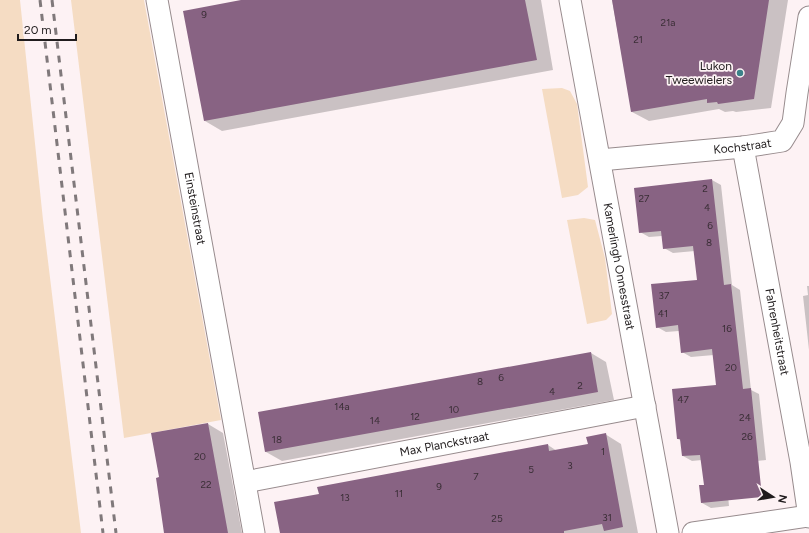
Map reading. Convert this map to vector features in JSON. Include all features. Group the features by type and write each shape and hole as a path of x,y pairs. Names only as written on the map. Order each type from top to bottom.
{"street":[{"name":"Einsteinstraat","path":"157,0 245,482"},
{"name":"Kamerlingh Onnesstraat","path":"570,0 668,533"},
{"name":"Kochstraat","path":"600,160 744,147 782,141 793,122 809,17"},
{"name":"Fahrenheitstraat","path":"744,147 809,516"},
{"name":"Max Planckstraat","path":"245,482 645,406"},
{"path":"245,482 254,533"},
{"path":"693,533 809,516"}],"shaded area":[{"path":"0,0 20,0 43,220 81,533 0,533"},
{"path":"71,0 144,0 221,420 124,438"},
{"path":"562,88 570,91 577,104 588,187 578,195 562,198 542,89"},
{"path":"584,218 595,220 605,258 612,314 606,320 587,324 567,220"}],"building":[{"path":"241,0 525,0 537,60 204,121 183,11"},
{"path":"612,0 769,0 754,99 718,104 717,102 707,103 707,99 631,112"},
{"path":"712,179 724,285 731,284 743,389 751,388 762,497 701,503 699,485 704,485 700,455 682,456 680,439 677,439 672,389 716,385 712,349 681,353 678,325 656,328 651,284 697,280 693,246 663,249 661,231 639,233 634,188"},
{"path":"591,352 598,392 265,452 258,412"},
{"path":"208,423 228,533 164,533 156,478 159,477 151,433"},
{"path":"606,433 623,527 604,531 602,524 564,531 564,533 280,533 274,502 319,494 317,487 548,444 549,451 588,444 586,437"}],"railway":[{"path":"40,0 103,533"},
{"path":"52,0 116,533"}],"place":[{"name":"Lukon Tweewielers","path":"740,73"}]}
